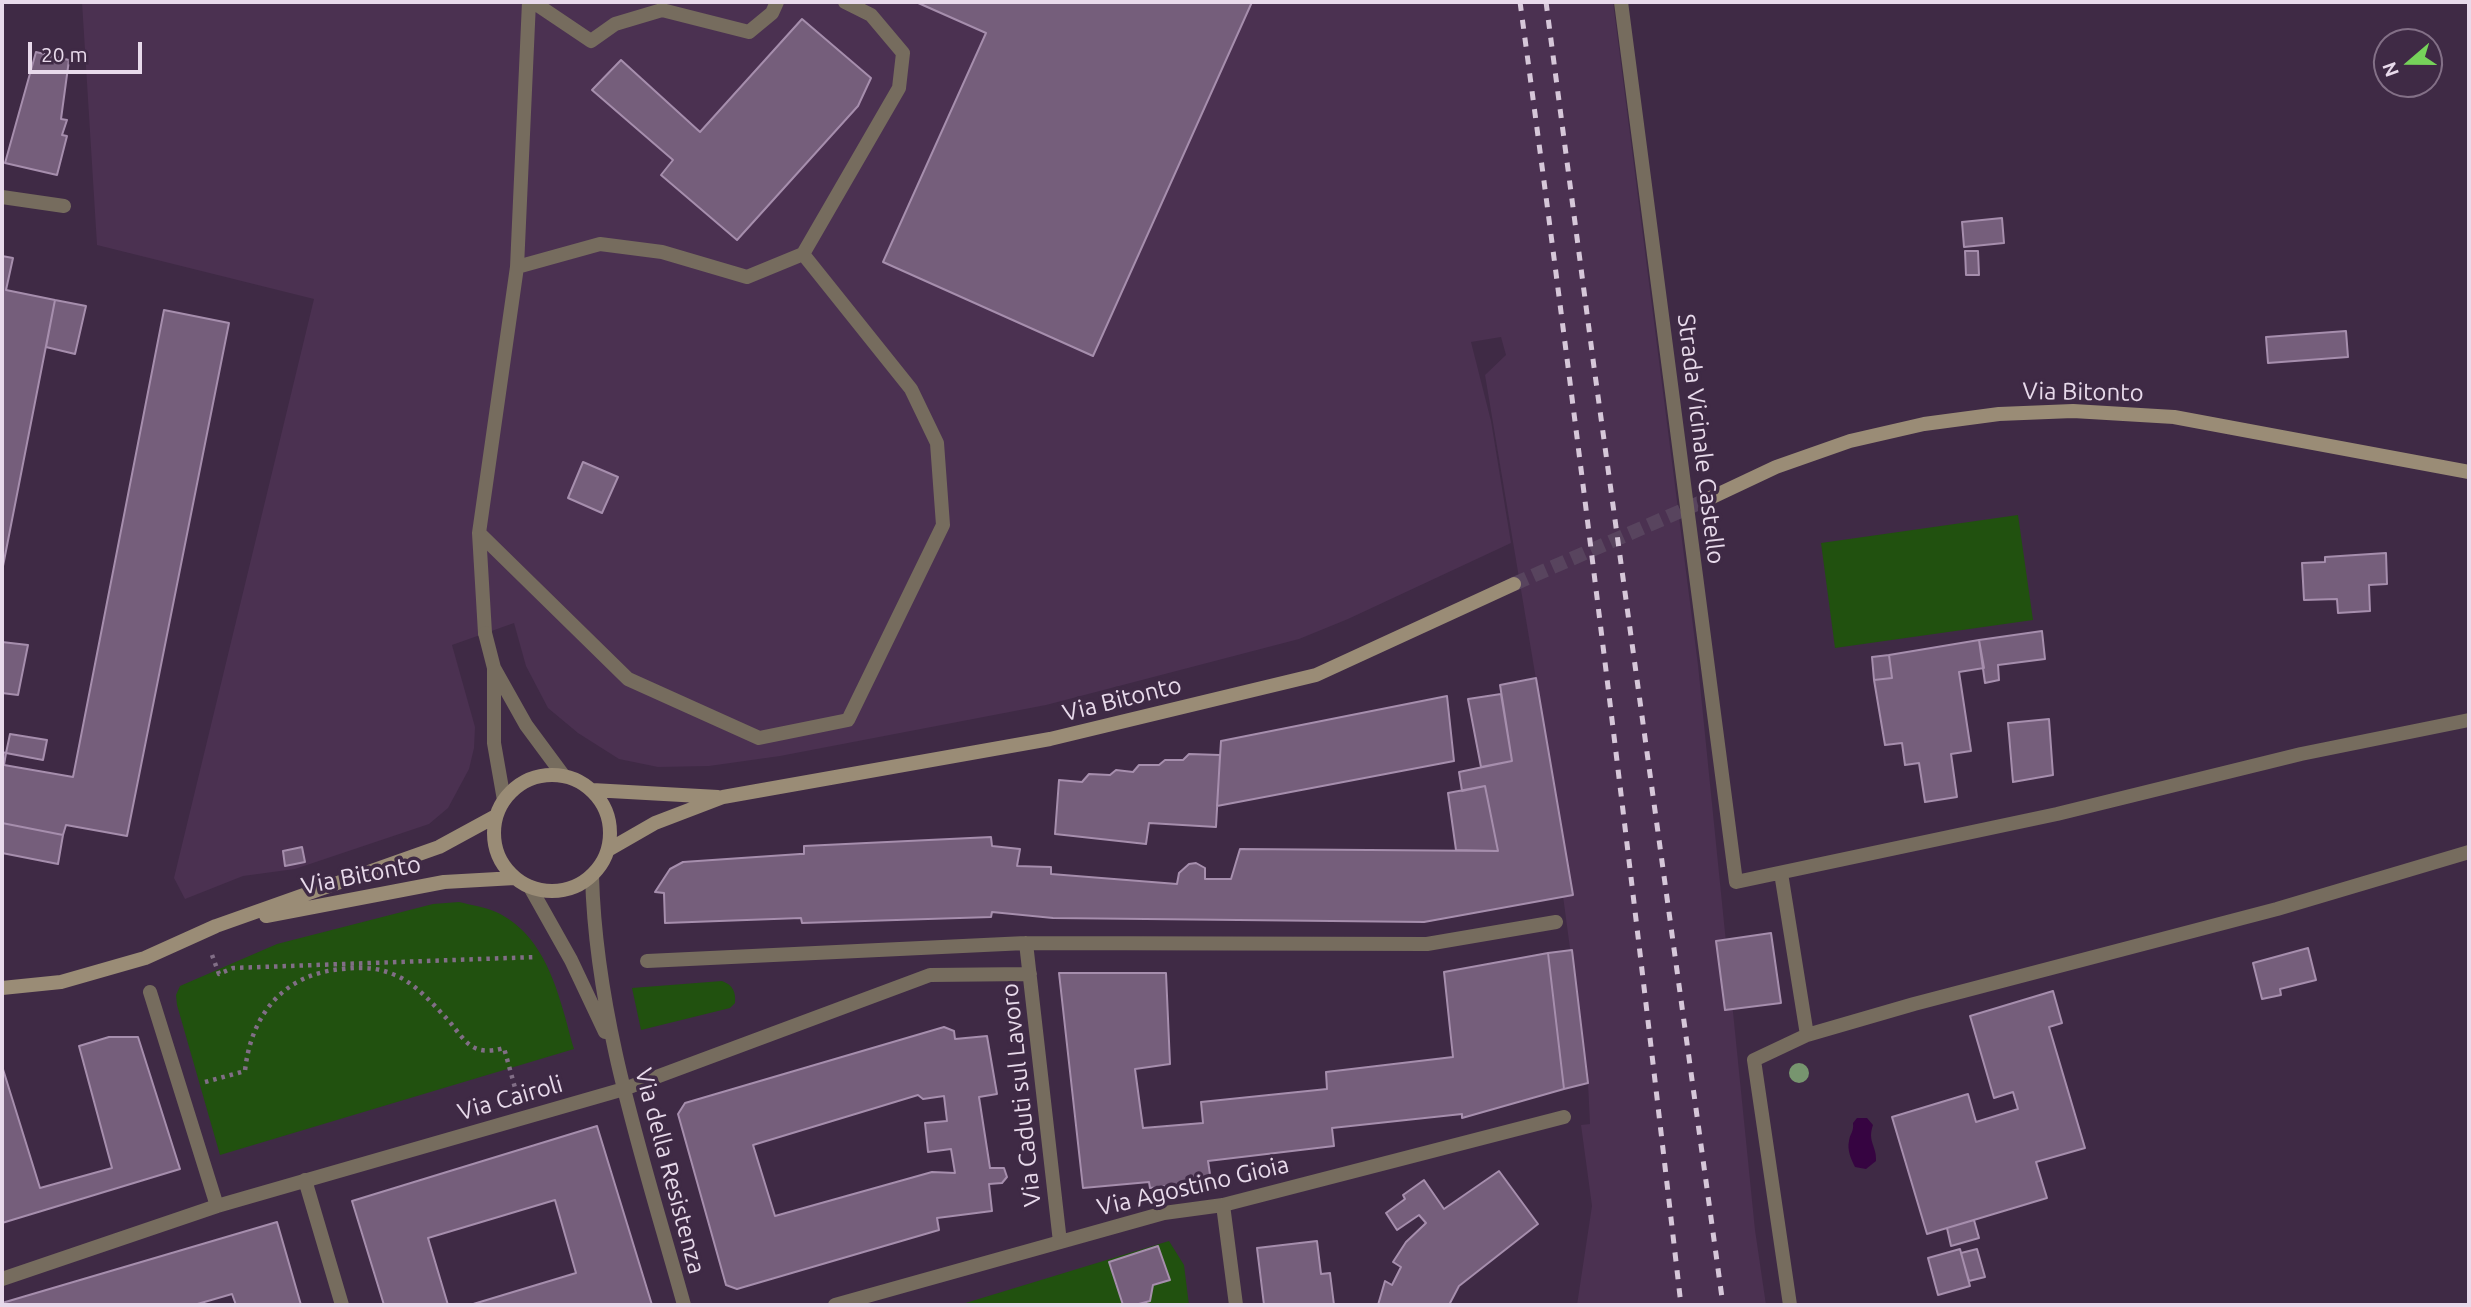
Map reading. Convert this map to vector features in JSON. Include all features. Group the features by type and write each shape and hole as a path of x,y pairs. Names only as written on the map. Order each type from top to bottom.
{"main road":[{"name":"Via Bitonto","path":"1706,500 1776,467 1850,442 1936,422 1998,414 2073,411 2174,417 2469,472"},
{"name":"Via Bitonto","path":"723,797 1051,740 1316,675 1514,584"},
{"path":"545,774 563,775 579,780 593,790 603,803 611,834 602,864 592,876 563,890 546,891 530,887 515,878 504,866 496,850 496,816 503,800 514,788 545,774"},
{"path":"593,790 723,797"},
{"path":"608,850 654,823 723,797"},
{"name":"Via Bitonto","path":"2,988 61,982 145,958 210,929 439,847 496,816"},
{"name":"Via Bitonto","path":"210,929 443,882 515,878"}],"street":[{"path":"563,775 526,725 495,668 485,633 479,533 517,267 531,2 591,41 615,24 662,10 748,32 772,13 777,2"},
{"path":"517,267 600,244 662,252 747,278 803,254 899,88 903,53 871,15 845,2"},
{"name":"Strada Vicinale Castello","path":"1621,2 1736,882 1781,873"},
{"path":"2,197 64,206"},
{"path":"479,533 628,679 759,738 848,720 943,525 937,443 911,388 803,254"},
{"path":"495,668 494,743 503,800"},
{"path":"1807,1035 1781,873 2057,814 2301,754 2469,720"},
{"path":"1790,1305 1754,1060 1807,1035 1914,1004 2277,909 2469,852"},
{"name":"Via della Resistenza","path":"592,876 593,928 613,1049 684,1305"},
{"name":"Via della Resistenza","path":"530,887 571,960 613,1049"},
{"path":"647,961 1026,943 1427,944 1556,922"},
{"name":"Via Caduti sul Lavoro","path":"1026,943 1060,1242"},
{"name":"Via Cairoli","path":"2,1279 217,1206 624,1089 930,975 1030,974"},
{"path":"149,992 217,1206"},
{"name":"Via Agostino Gioia","path":"835,1305 1164,1213 1223,1205 1564,1117"},
{"path":"305,1180 342,1305"},
{"path":"1223,1205 1236,1305"}],"path":[{"path":"210,929 219,974 233,968 536,957"},
{"path":"181,1089 245,1071 253,1032 266,1010 285,988 307,975 363,967 398,976 435,1006 462,1041 475,1048 491,1051 504,1048 524,1117"}],"shaded area":[{"path":"82,2 1613,2 1698,665 1755,1230 1766,1305 1577,1305 1592,1206 1581,1125 1590,1124 1588,1083 1563,896 1572,894 1485,375 1506,355 1501,337 1471,342 1491,421 1511,543 1348,619 1299,639 1046,705 780,756 709,766 658,767 619,759 578,733 548,708 526,666 514,623 452,645 475,727 474,748 469,769 448,808 429,824 295,869 243,876 185,899 174,878 314,299 97,245"},
{"path":"1857,1118 1867,1118 1873,1125 1871,1136 1876,1161 1866,1169 1855,1167 1849,1151 1853,1123"}],"green space":[{"path":"2018,515 2033,620 1835,648 1821,543"},
{"path":"459,902 496,912 514,923 528,937 540,953 557,990 574,1049 220,1155 177,1005 176,995 180,986 277,944 433,904"},
{"path":"722,981 734,992 735,1003 730,1008 641,1030 632,988"},
{"path":"1169,1241 1184,1265 1189,1305 959,1305"}],"building":[{"path":"916,2 1252,2 1093,356 883,262 986,33"},
{"path":"802,19 871,78 858,106 737,240 661,175 673,160 592,90 621,60 700,132"},
{"path":"36,52 69,60 61,119 67,120 62,135 67,136 57,175 5,163"},
{"path":"2002,218 2004,243 1964,247 1962,222"},
{"path":"1965,251 1978,251 1979,275 1966,275"},
{"path":"2,256 13,258 6,290 55,300 3,566"},
{"path":"55,300 86,306 75,354 46,347"},
{"path":"164,310 229,323 127,836 66,825 63,835 2,823 2,752 6,753 4,765 73,777"},
{"path":"2346,331 2348,357 2268,363 2266,337"},
{"path":"583,462 618,477 602,513 568,498"},
{"path":"2386,553 2387,584 2369,585 2370,611 2338,613 2337,599 2304,600 2302,563 2325,562 2325,557"},
{"path":"2042,631 2045,659 1998,665 1999,680 1985,683 1979,640"},
{"path":"1979,640 1984,668 1959,672 1971,751 1951,754 1957,797 1925,802 1919,763 1905,765 1902,743 1885,745 1874,680 1892,678 1889,655"},
{"path":"2,642 28,645 18,695 2,693"},
{"path":"1889,655 1892,678 1874,680 1872,657"},
{"path":"1536,678 1573,895 1424,922 1053,918 992,912 991,917 802,923 801,918 665,923 664,893 655,892 670,869 683,862 804,854 804,846 991,837 992,846 1020,849 1017,866 1051,867 1051,874 1177,884 1179,873 1189,864 1196,863 1205,868 1205,879 1231,879 1240,849 1498,851 1485,786 1462,791 1459,772 1512,761 1500,685"},
{"path":"1501,694 1512,761 1481,767 1468,699"},
{"path":"1447,696 1454,761 1217,806 1221,741"},
{"path":"2049,719 2053,775 2013,782 2008,723"},
{"path":"10,734 47,740 43,760 6,753"},
{"path":"1189,754 1220,755 1216,827 1149,823 1146,844 1055,834 1059,780 1082,782 1089,774 1110,775 1116,770 1133,772 1139,765 1159,765 1165,760 1183,760"},
{"path":"1485,786 1498,851 1456,850 1448,793"},
{"path":"2,823 63,835 58,864 2,853"},
{"path":"302,847 305,862 285,866 283,851"},
{"path":"1771,933 1781,1003 1725,1010 1716,941"},
{"path":"2308,948 2316,980 2280,989 2281,995 2262,999 2253,963"},
{"path":"1572,950 1588,1083 1564,1089 1548,953"},
{"path":"1548,953 1564,1089 1462,1118 1462,1114 1332,1128 1334,1146 1208,1161 1211,1181 1150,1188 1149,1182 1083,1188 1059,973 1166,973 1170,1064 1135,1069 1143,1128 1203,1123 1201,1102 1327,1089 1326,1072 1453,1057 1444,972"},
{"path":"2053,991 2062,1023 2049,1027 2085,1148 2036,1162 2047,1198 1927,1234 1892,1117 1968,1094 1976,1122 2018,1109 2013,1092 1994,1098 1970,1016"},
{"path":"944,1027 954,1031 955,1039 987,1036 997,1094 979,1097 990,1168 1004,1168 1007,1177 1002,1183 989,1184 992,1211 937,1218 939,1230 737,1289 726,1285 678,1114 685,1103","holes":["918,1095 923,1099 944,1096 947,1121 925,1123 928,1152 951,1149 955,1173 932,1172 775,1216 753,1145"]},
{"path":"109,1037 138,1037 180,1169 2,1223 2,1066 40,1188 112,1168 79,1046"},
{"path":"597,1126 652,1305 470,1305 576,1273 555,1200 428,1238 448,1305 384,1305 352,1201"},
{"path":"1499,1171 1538,1224 1459,1286 1449,1305 1378,1305 1385,1281 1392,1285 1401,1267 1393,1262 1406,1242 1426,1223 1419,1215 1397,1230 1386,1213 1405,1199 1403,1195 1424,1180 1444,1209"},
{"path":"1974,1220 1979,1238 1951,1246 1947,1228"},
{"path":"277,1222 301,1305 236,1305 232,1294 194,1305 2,1305 2,1303"},
{"path":"1317,1241 1321,1274 1330,1273 1334,1305 1264,1305 1257,1248"},
{"path":"1158,1246 1170,1280 1153,1285 1150,1301 1123,1305 1109,1262"},
{"path":"1960,1249 1970,1286 1938,1295 1928,1258"},
{"path":"1977,1249 1985,1277 1969,1281 1961,1253"}],"tunnel":[{"path":"1514,584 1706,500"}],"railway":[{"path":"1520,2 1604,653 1681,1305"},
{"path":"1546,2 1723,1305"}]}
